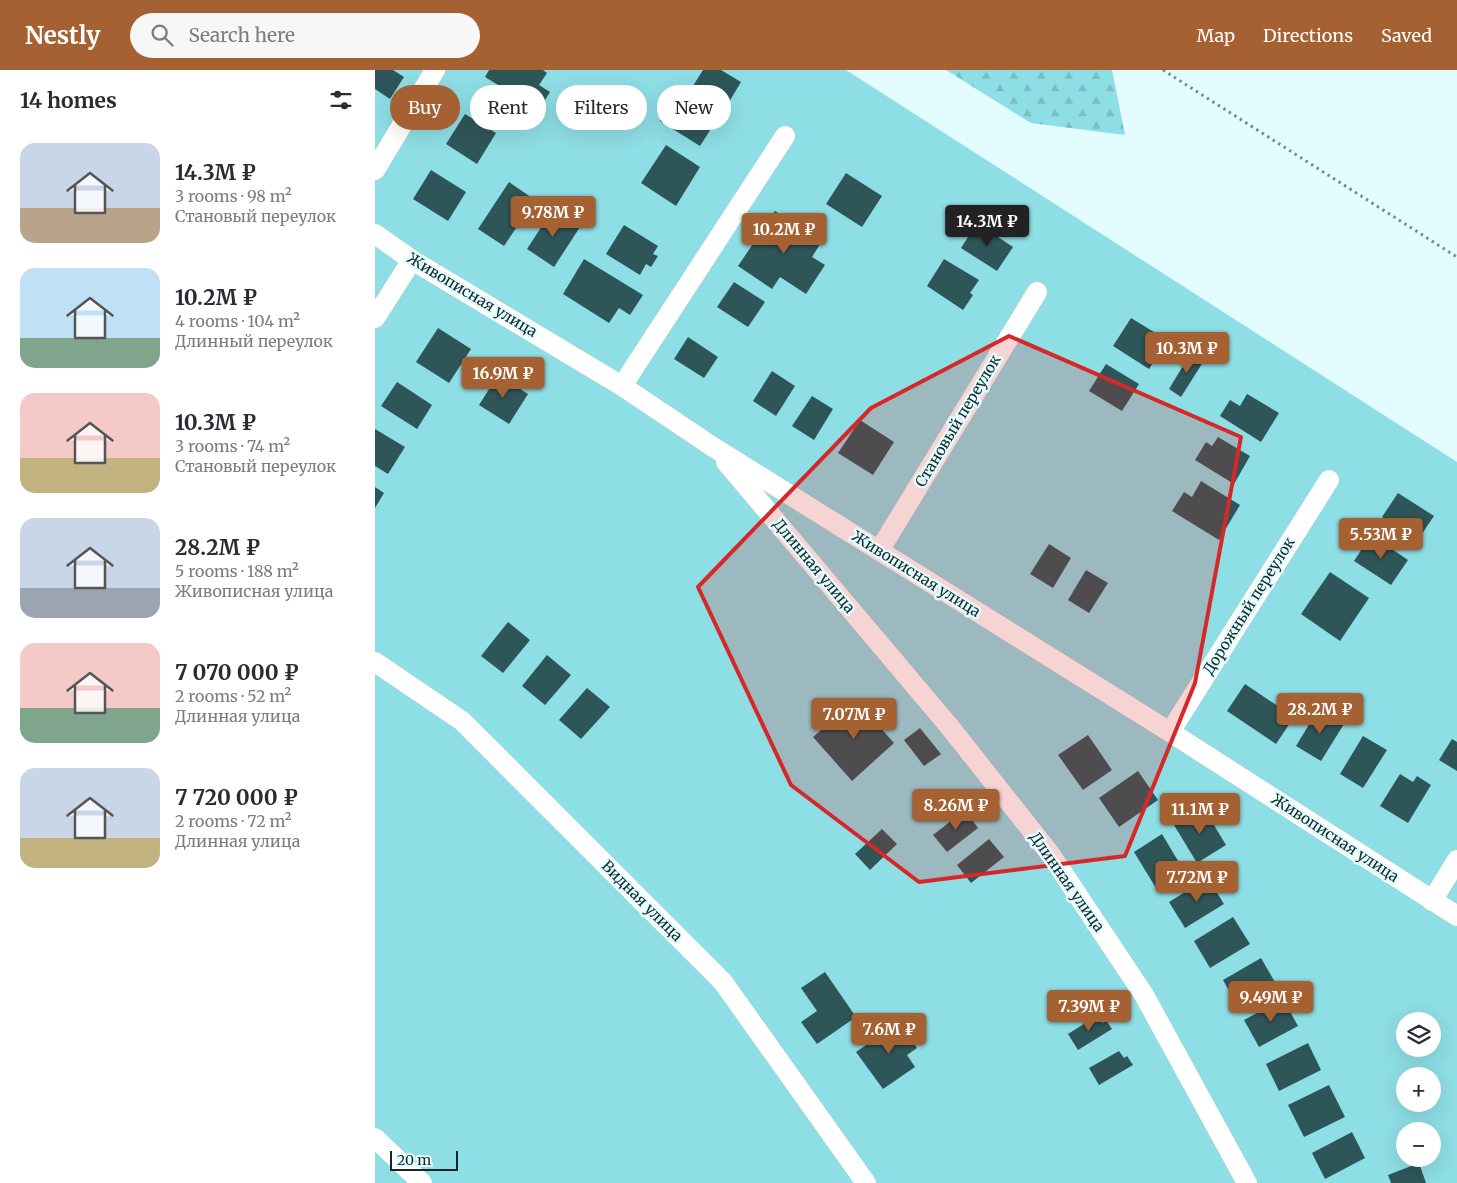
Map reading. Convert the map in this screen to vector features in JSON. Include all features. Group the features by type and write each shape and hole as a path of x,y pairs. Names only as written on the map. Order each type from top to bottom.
{"street":[{"path":"375,170 435,70"},
{"path":"622,386 785,136"},
{"name":"Живописная улица","path":"375,234 412,260 622,386 713,447 1170,732 1457,916"},
{"path":"375,318 412,260"},
{"name":"Становый переулок","path":"879,551 1037,292"},
{"name":"Длинная улица","path":"713,447 949,726 1051,855 1144,995 1247,1183"},
{"name":"Дорожный переулок","path":"1170,732 1329,480"},
{"name":"Видная улица","path":"375,662 462,721 723,982 866,1183"},
{"path":"1432,900 1457,860"},
{"path":"375,1138 422,1183"}],"path":[{"path":"1163,70 1457,257"}],"highlighted area":[{"path":"1009,336 1241,437 1195,683 1125,856 919,882 791,785 698,587 871,408"}],"green space":[{"path":"375,70 846,70 1457,462 1457,1183 375,1183"},
{"path":"946,70 1112,70 1125,135 1031,123"}],"building":[{"path":"375,70 393,70 404,77 399,85 390,85 390,99 375,89"},
{"path":"489,70 543,70 547,73 539,85 498,85 485,77"},
{"path":"703,70 721,70 741,82 731,99 731,85 694,85"},
{"path":"546,89 550,92 546,99"},
{"path":"465,114 470,117 470,130 491,130 496,133 477,164 446,144 455,130 460,130 460,122"},
{"path":"674,130 710,130 700,146"},
{"path":"666,145 700,167 676,206 641,183"},
{"path":"431,170 466,192 448,221 413,199"},
{"path":"846,173 882,196 862,227 826,204"},
{"path":"509,182 535,200 504,246 478,229"},
{"path":"553,209 580,227 554,267 527,249"},
{"path":"775,211 822,241 812,257 825,265 806,294 780,277 772,289 738,266"},
{"path":"977,223 1013,247 997,271 961,248"},
{"path":"624,225 658,246 653,254 658,256 651,267 646,264 640,275 606,254"},
{"path":"584,259 643,295 630,315 619,308 609,323 563,294"},
{"path":"944,259 979,280 970,293 973,295 963,310 927,286"},
{"path":"734,282 765,302 748,327 717,307"},
{"path":"1131,318 1167,340 1149,369 1113,346"},
{"path":"438,328 471,349 449,383 416,362"},
{"path":"688,337 718,357 704,378 674,359"},
{"path":"1192,351 1205,359 1181,397 1169,389"},
{"path":"1106,364 1139,384 1122,411 1089,391"},
{"path":"772,371 795,386 776,416 753,401"},
{"path":"498,375 528,394 509,424 479,405"},
{"path":"397,382 432,405 417,429 381,406"},
{"path":"1247,394 1279,413 1261,442 1220,416 1230,400 1240,406"},
{"path":"812,396 833,409 814,440 792,426"},
{"path":"860,420 894,442 873,475 838,453"},
{"path":"375,429 405,447 388,474 375,466"},
{"path":"1218,437 1250,456 1234,484 1195,460 1206,442 1212,446"},
{"path":"1201,481 1240,505 1219,540 1172,511 1184,492 1192,497"},
{"path":"375,487 384,493 375,508"},
{"path":"1398,493 1434,516 1417,541 1382,517"},
{"path":"1371,535 1408,560 1391,585 1354,561"},
{"path":"1049,544 1071,558 1053,588 1030,574"},
{"path":"1086,570 1108,583 1089,613 1068,600"},
{"path":"1330,572 1369,598 1340,641 1301,614"},
{"path":"508,622 530,640 503,673 481,656"},
{"path":"547,655 571,675 545,705 522,686"},
{"path":"1245,684 1294,717 1276,744 1227,711"},
{"path":"587,688 610,707 581,739 559,720"},
{"path":"856,700 894,743 852,781 813,737"},
{"path":"1319,708 1344,724 1321,761 1296,746"},
{"path":"920,728 941,754 924,766 904,740"},
{"path":"1088,735 1112,770 1083,790 1058,755"},
{"path":"1363,736 1387,750 1363,788 1340,774"},
{"path":"1452,739 1457,742 1457,771 1439,760"},
{"path":"1138,771 1158,800 1119,827 1099,798"},
{"path":"1400,774 1413,782 1417,776 1431,785 1408,823 1380,806"},
{"path":"1203,807 1226,845 1197,863 1174,825"},
{"path":"965,810 978,828 947,852 933,835"},
{"path":"882,829 897,844 870,870 855,854"},
{"path":"1162,834 1184,871 1156,888 1134,852"},
{"path":"989,839 1004,857 971,883 957,865"},
{"path":"1208,878 1224,904 1185,928 1169,902"},
{"path":"1233,917 1250,944 1210,968 1194,941"},
{"path":"1261,958 1276,984 1238,1006 1223,980"},
{"path":"825,972 856,1017 817,1044 801,1022 817,1011 801,988"},
{"path":"1283,999 1298,1026 1259,1047 1244,1020"},
{"path":"1098,1015 1103,1023 1106,1020 1112,1029 1078,1050 1068,1034"},
{"path":"899,1022 917,1048 907,1055 915,1067 883,1089 856,1052"},
{"path":"1308,1043 1321,1070 1279,1091 1266,1064"},
{"path":"1119,1051 1124,1058 1127,1056 1133,1065 1099,1085 1089,1068"},
{"path":"1329,1085 1345,1117 1304,1137 1288,1105"},
{"path":"1352,1132 1365,1158 1325,1179 1312,1153"},
{"path":"1409,1167 1420,1167 1426,1183 1391,1183 1388,1175"}]}
